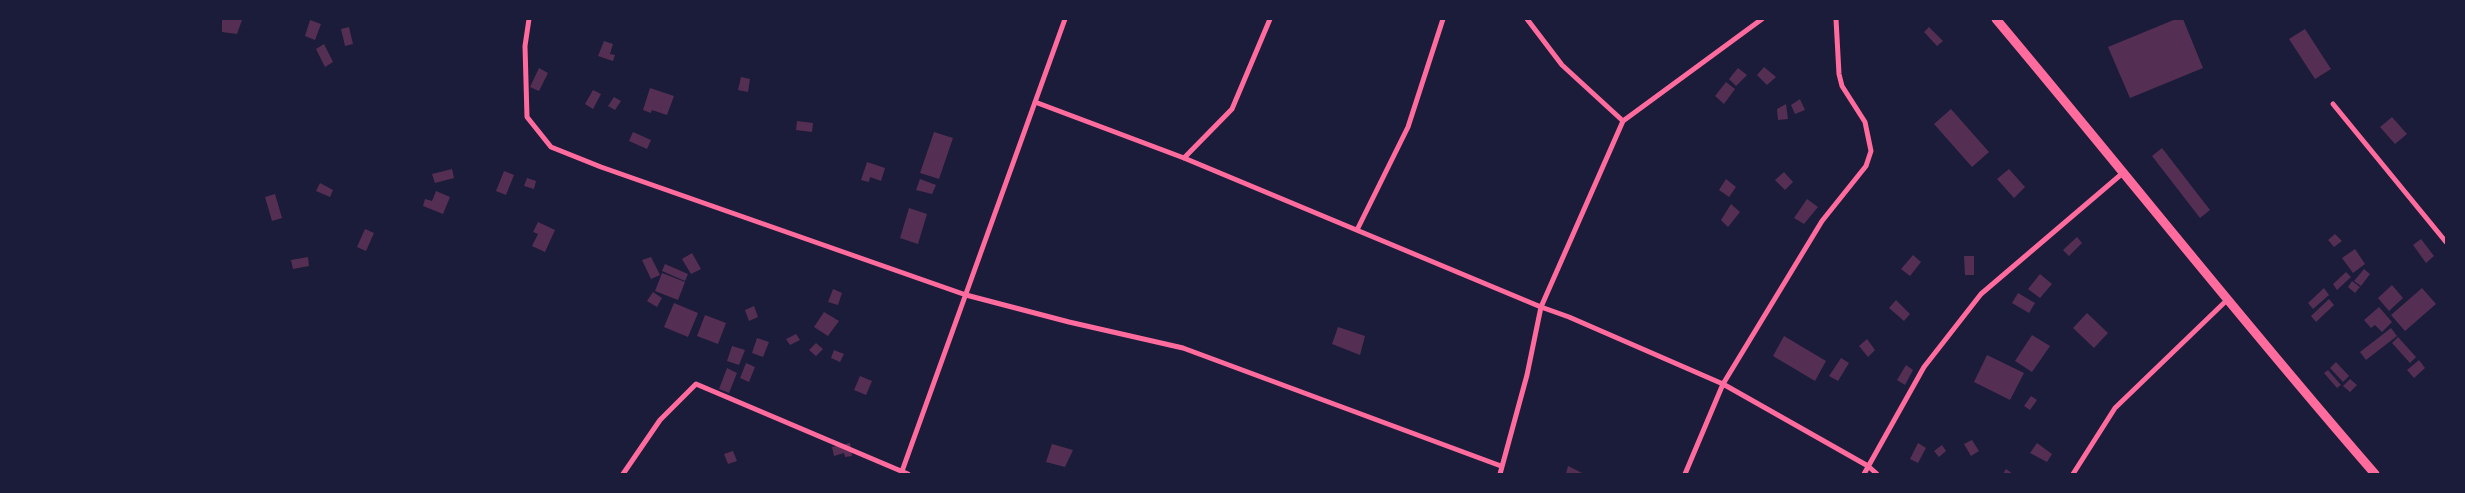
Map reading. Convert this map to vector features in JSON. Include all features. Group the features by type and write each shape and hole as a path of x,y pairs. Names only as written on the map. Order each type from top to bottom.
{"street":[{"path":"529,19 525,46 527,117 551,147 601,167 966,295 1070,322 1183,348 1501,466"},
{"path":"901,473 1065,19"},
{"path":"1184,158 1232,109 1270,19"},
{"path":"1358,230 1408,127 1443,19"},
{"path":"1528,19 1562,65 1623,121"},
{"path":"1500,474 1527,375 1541,307 1623,121 1762,19"},
{"path":"1685,474 1722,384 1822,221 1866,166 1871,151 1865,122 1842,86 1839,74 1836,19"},
{"path":"1996,19 2125,172 2227,300 2375,474"},
{"path":"1035,102 1184,158 1541,307 1569,316 1722,384 1868,466 1877,474"},
{"path":"2333,104 2446,242"},
{"path":"1864,474 1924,367 1981,294 2125,172"},
{"path":"2073,474 2115,408 2227,300"},
{"path":"623,474 660,420 696,384 901,473 908,474"}],"building":[{"path":"222,19 242,20 237,34 222,32"},
{"path":"2176,19 2183,19 2203,68 2130,98 2108,47"},
{"path":"310,20 321,24 315,40 305,36"},
{"path":"349,27 353,44 345,46 341,29"},
{"path":"1929,27 1943,41 1937,46 1924,32"},
{"path":"2305,29 2331,69 2315,79 2289,39"},
{"path":"604,41 613,44 610,54 615,55 613,61 598,56"},
{"path":"324,44 333,62 325,67 316,49"},
{"path":"1764,67 1776,77 1767,85 1757,75"},
{"path":"539,68 548,73 539,91 530,87"},
{"path":"1738,68 1747,75 1736,86 1729,79"},
{"path":"741,77 750,79 748,92 738,90"},
{"path":"1726,82 1735,89 1724,104 1715,96"},
{"path":"650,88 674,96 667,115 652,110 651,113 643,110"},
{"path":"593,90 601,94 593,109 585,104"},
{"path":"614,97 621,101 615,110 608,106"},
{"path":"1800,99 1805,110 1795,114 1791,105"},
{"path":"1786,104 1788,119 1778,120 1777,109"},
{"path":"1951,109 1989,152 1972,167 1934,124"},
{"path":"2392,117 2407,134 2395,144 2380,127"},
{"path":"797,121 813,123 812,132 796,130"},
{"path":"633,132 651,140 647,149 629,141"},
{"path":"934,132 953,138 939,179 920,173"},
{"path":"2162,148 2210,210 2200,218 2152,156"},
{"path":"867,162 885,168 881,181 870,177 869,182 861,180"},
{"path":"452,169 454,178 435,183 432,174"},
{"path":"2009,169 2025,187 2014,198 1997,179"},
{"path":"504,171 514,175 506,195 496,191"},
{"path":"1784,172 1793,182 1785,190 1775,180"},
{"path":"527,178 536,181 534,189 524,186"},
{"path":"920,179 936,185 932,194 916,190"},
{"path":"1726,179 1736,187 1729,197 1719,190"},
{"path":"320,183 333,190 330,197 316,191"},
{"path":"436,191 450,197 443,214 423,206 425,199 432,201"},
{"path":"275,194 282,218 272,221 265,197"},
{"path":"1807,199 1818,207 1804,224 1794,218"},
{"path":"1731,204 1740,212 1728,227 1721,220"},
{"path":"909,208 927,214 918,244 900,238"},
{"path":"538,222 555,230 545,252 532,246 538,234 533,232"},
{"path":"365,229 374,233 366,251 357,247"},
{"path":"2335,234 2342,241 2334,247 2328,240"},
{"path":"2077,237 2082,243 2069,256 2063,250"},
{"path":"2421,239 2434,256 2426,263 2413,245"},
{"path":"2355,249 2365,264 2353,273 2342,258"},
{"path":"692,253 701,269 691,274 682,259"},
{"path":"1913,255 1921,262 1910,276 1901,269"},
{"path":"1964,256 1974,256 1974,275 1965,275"},
{"path":"308,257 309,266 293,269 291,260"},
{"path":"651,257 660,275 651,279 642,260"},
{"path":"665,264 688,274 685,281 662,271"},
{"path":"2364,269 2370,274 2361,286 2354,281"},
{"path":"2346,272 2351,277 2337,290 2333,284"},
{"path":"662,273 685,282 678,300 655,291"},
{"path":"2040,274 2052,284 2040,298 2028,289"},
{"path":"2352,281 2360,287 2355,293 2348,287"},
{"path":"2392,285 2403,298 2389,311 2378,298"},
{"path":"2324,288 2329,295 2313,309 2308,303"},
{"path":"2422,288 2436,304 2405,331 2391,315"},
{"path":"833,289 842,293 838,305 828,302"},
{"path":"653,292 662,298 657,307 647,301"},
{"path":"2018,293 2035,303 2029,313 2012,303"},
{"path":"2329,299 2334,305 2316,322 2311,316"},
{"path":"1896,300 1910,314 1904,321 1889,308"},
{"path":"674,303 698,313 688,337 664,327"},
{"path":"754,306 758,317 749,321 745,310"},
{"path":"2379,307 2392,322 2382,332 2375,325 2371,328 2364,320"},
{"path":"824,312 839,321 828,336 814,327"},
{"path":"2087,313 2108,333 2094,348 2073,328"},
{"path":"705,315 726,323 718,344 697,336"},
{"path":"1338,327 1365,336 1360,355 1332,344"},
{"path":"2391,328 2397,336 2366,360 2360,352"},
{"path":"796,334 800,340 790,345 786,339"},
{"path":"2032,335 2050,346 2032,372 2015,361"},
{"path":"1784,336 1826,361 1815,381 1773,356"},
{"path":"2398,337 2416,357 2410,363 2392,343"},
{"path":"757,338 769,342 763,357 752,353"},
{"path":"1867,339 1875,350 1868,357 1859,346"},
{"path":"816,343 823,349 816,356 809,350"},
{"path":"732,346 745,350 739,365 727,361"},
{"path":"834,350 844,354 840,362 831,358"},
{"path":"1987,355 2024,373 2010,400 1974,382"},
{"path":"1841,358 1849,363 1838,381 1829,376"},
{"path":"2419,360 2425,368 2414,378 2407,370"},
{"path":"2336,362 2349,376 2343,382 2330,368"},
{"path":"746,363 755,367 749,382 740,378"},
{"path":"1906,365 1913,370 1905,385 1897,380"},
{"path":"727,368 737,373 729,393 719,389"},
{"path":"2328,370 2341,385 2337,388 2324,373"},
{"path":"860,376 872,381 866,395 854,390"},
{"path":"2350,379 2357,385 2350,392 2343,386"},
{"path":"2031,396 2037,400 2030,410 2024,406"},
{"path":"1972,440 1979,451 1971,456 1964,444"},
{"path":"850,443 852,456 845,457 844,453 834,456 832,447"},
{"path":"1918,443 1926,448 1918,463 1910,459"},
{"path":"2037,443 2052,454 2047,462 2030,453"},
{"path":"1052,444 1073,450 1065,467 1046,462"},
{"path":"1942,445 1946,451 1939,457 1934,451"},
{"path":"733,451 737,461 728,464 724,454"},
{"path":"1568,466 1584,474 1566,474"},
{"path":"2006,469 2013,474 2003,474"}]}
